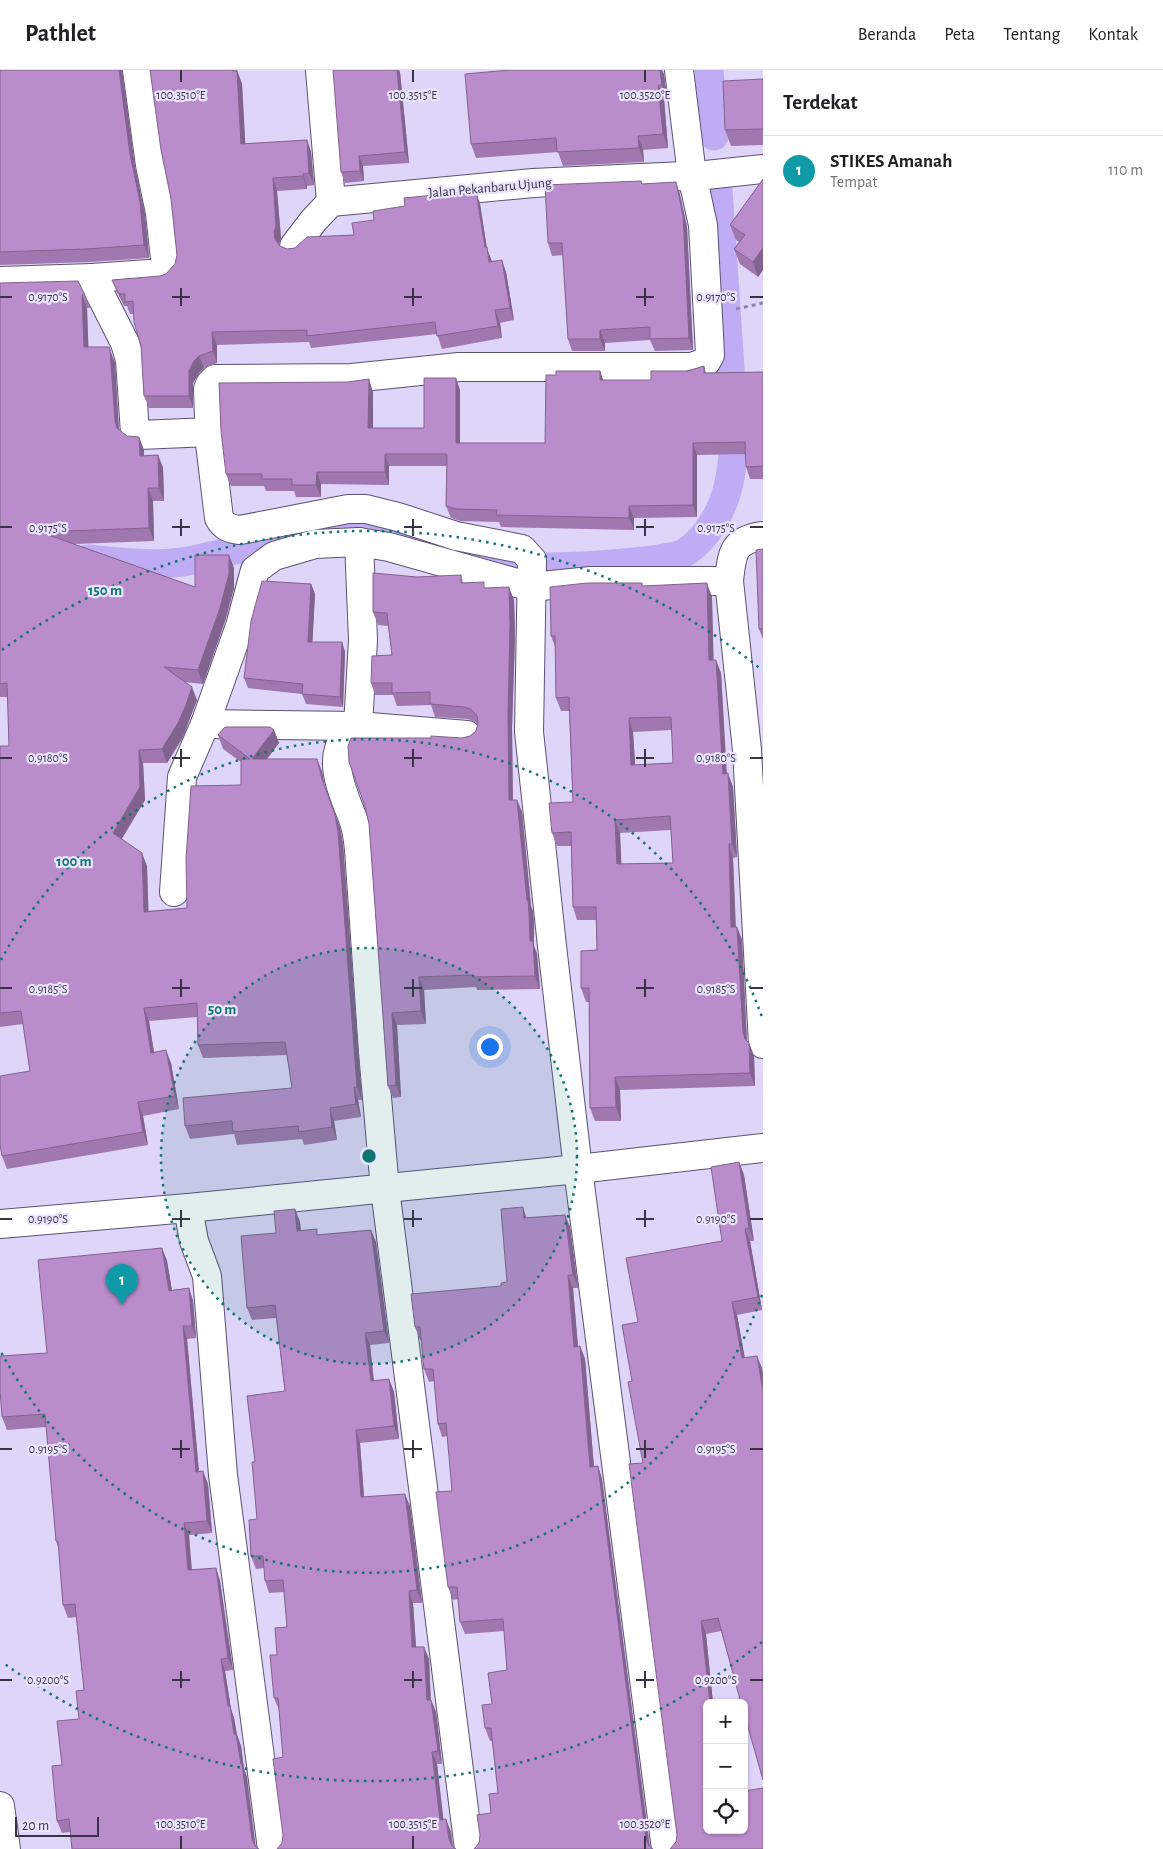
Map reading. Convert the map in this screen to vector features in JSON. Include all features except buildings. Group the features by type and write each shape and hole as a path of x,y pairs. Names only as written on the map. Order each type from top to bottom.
{"street":[{"path":"0,281 92,278 163,273 166,270 160,213 150,165 137,70"},
{"path":"294,246 331,202 320,70"},
{"path":"666,1849 578,1169 529,732 532,576 522,549 456,536 398,517 366,509 348,509 240,530 232,529 222,524 219,518 210,432 208,389 215,379 224,378 352,378 422,369 459,367 683,367 703,365 710,356 706,264 699,175 679,70"},
{"name":"Jalan Pekanbaru Ujung","path":"331,202 533,183 699,175 763,169"},
{"path":"92,278 125,343 130,360 135,433 140,435 210,432"},
{"path":"763,536 740,543 732,556 729,581 755,749 763,1044"},
{"path":"359,542 363,640 358,726 345,738 338,754 338,776 343,796 357,830 385,1189 469,1849"},
{"path":"174,892 182,777 205,724 240,626 256,570 274,556 315,544 359,542 532,576 591,581 729,581"},
{"path":"205,724 358,726 467,735"},
{"path":"0,1224 385,1189 763,1148"},
{"path":"188,1208 194,1241 207,1276 224,1475 272,1849"},
{"path":"0,1806 6,1849"}],"waterway":[{"path":"709,70 714,136"},
{"path":"88,559 147,564 183,562 299,532 335,524 352,523 377,526 469,556 514,566 603,565 656,559 686,552 701,539 718,514 728,487 733,457 733,413 718,190"}],"place":[{"name":"STIKES Amanah","path":"122,1305"}]}
